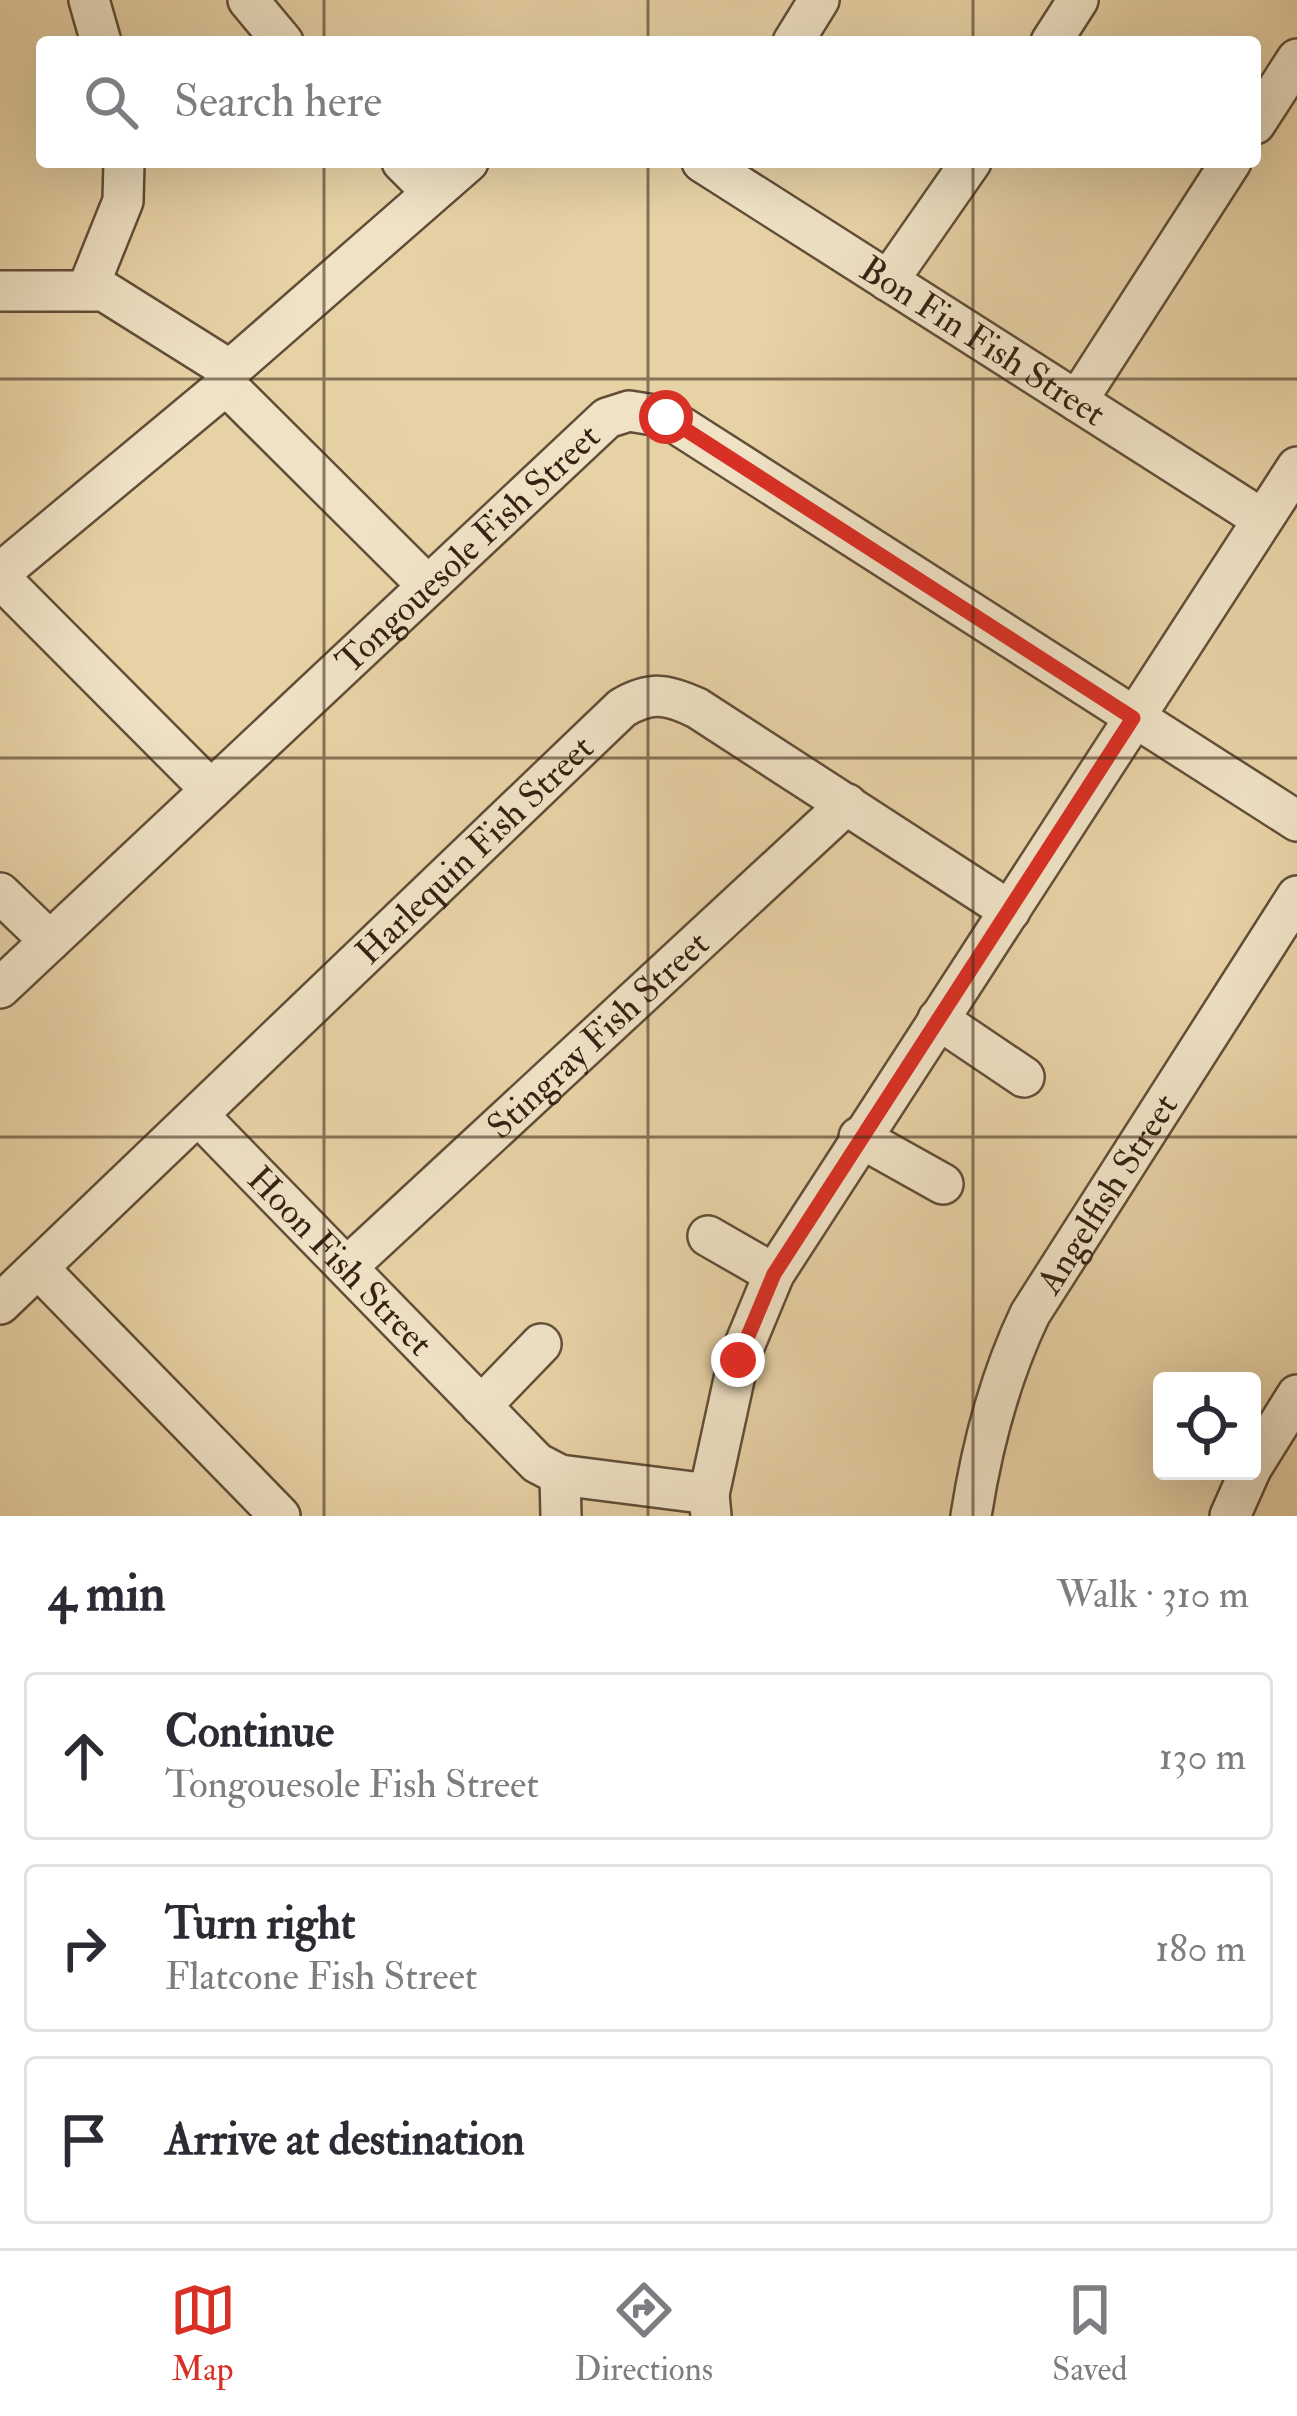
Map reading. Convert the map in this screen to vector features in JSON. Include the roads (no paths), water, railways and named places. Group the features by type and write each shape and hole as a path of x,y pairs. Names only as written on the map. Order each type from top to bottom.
{"street":[{"path":"88,0 99,36"},
{"path":"248,0 278,36"},
{"path":"797,36 819,0"},
{"path":"1055,36 1078,0"},
{"path":"1261,115 1297,59"},
{"path":"88,288 122,201 124,168"},
{"path":"408,168 432,192"},
{"path":"211,790 0,575 461,168"},
{"name":"Bon Fin Fish Street","path":"716,168 1262,518"},
{"path":"888,281 967,168"},
{"path":"1077,401 1227,168"},
{"path":"0,291 88,288 124,299 228,378 426,584"},
{"name":"Tongouesole Fish Street","path":"0,988 607,418 644,412 666,417 1297,821"},
{"path":"561,1516 560,1475 710,1505 738,1360 774,1274 1262,518 1295,475"},
{"name":"Harlequin Fish Street","path":"0,1304 622,708 642,697 657,693 697,708 1010,911"},
{"name":"Stingray Fish Street","path":"347,1267 847,804"},
{"path":"0,893 50,941"},
{"name":"Angelfish Street","path":"971,1516 981,1451 1007,1362 1030,1314 1297,896"},
{"path":"938,1018 1024,1077"},
{"name":"Hoon Fish Street","path":"200,1117 537,1463 560,1475"},
{"path":"859,1137 943,1184"},
{"path":"708,1236 774,1274"},
{"path":"38,1268 280,1516"},
{"path":"481,1406 542,1344"},
{"path":"1261,1453 1297,1395"},
{"path":"1230,1516 1246,1480"}]}
